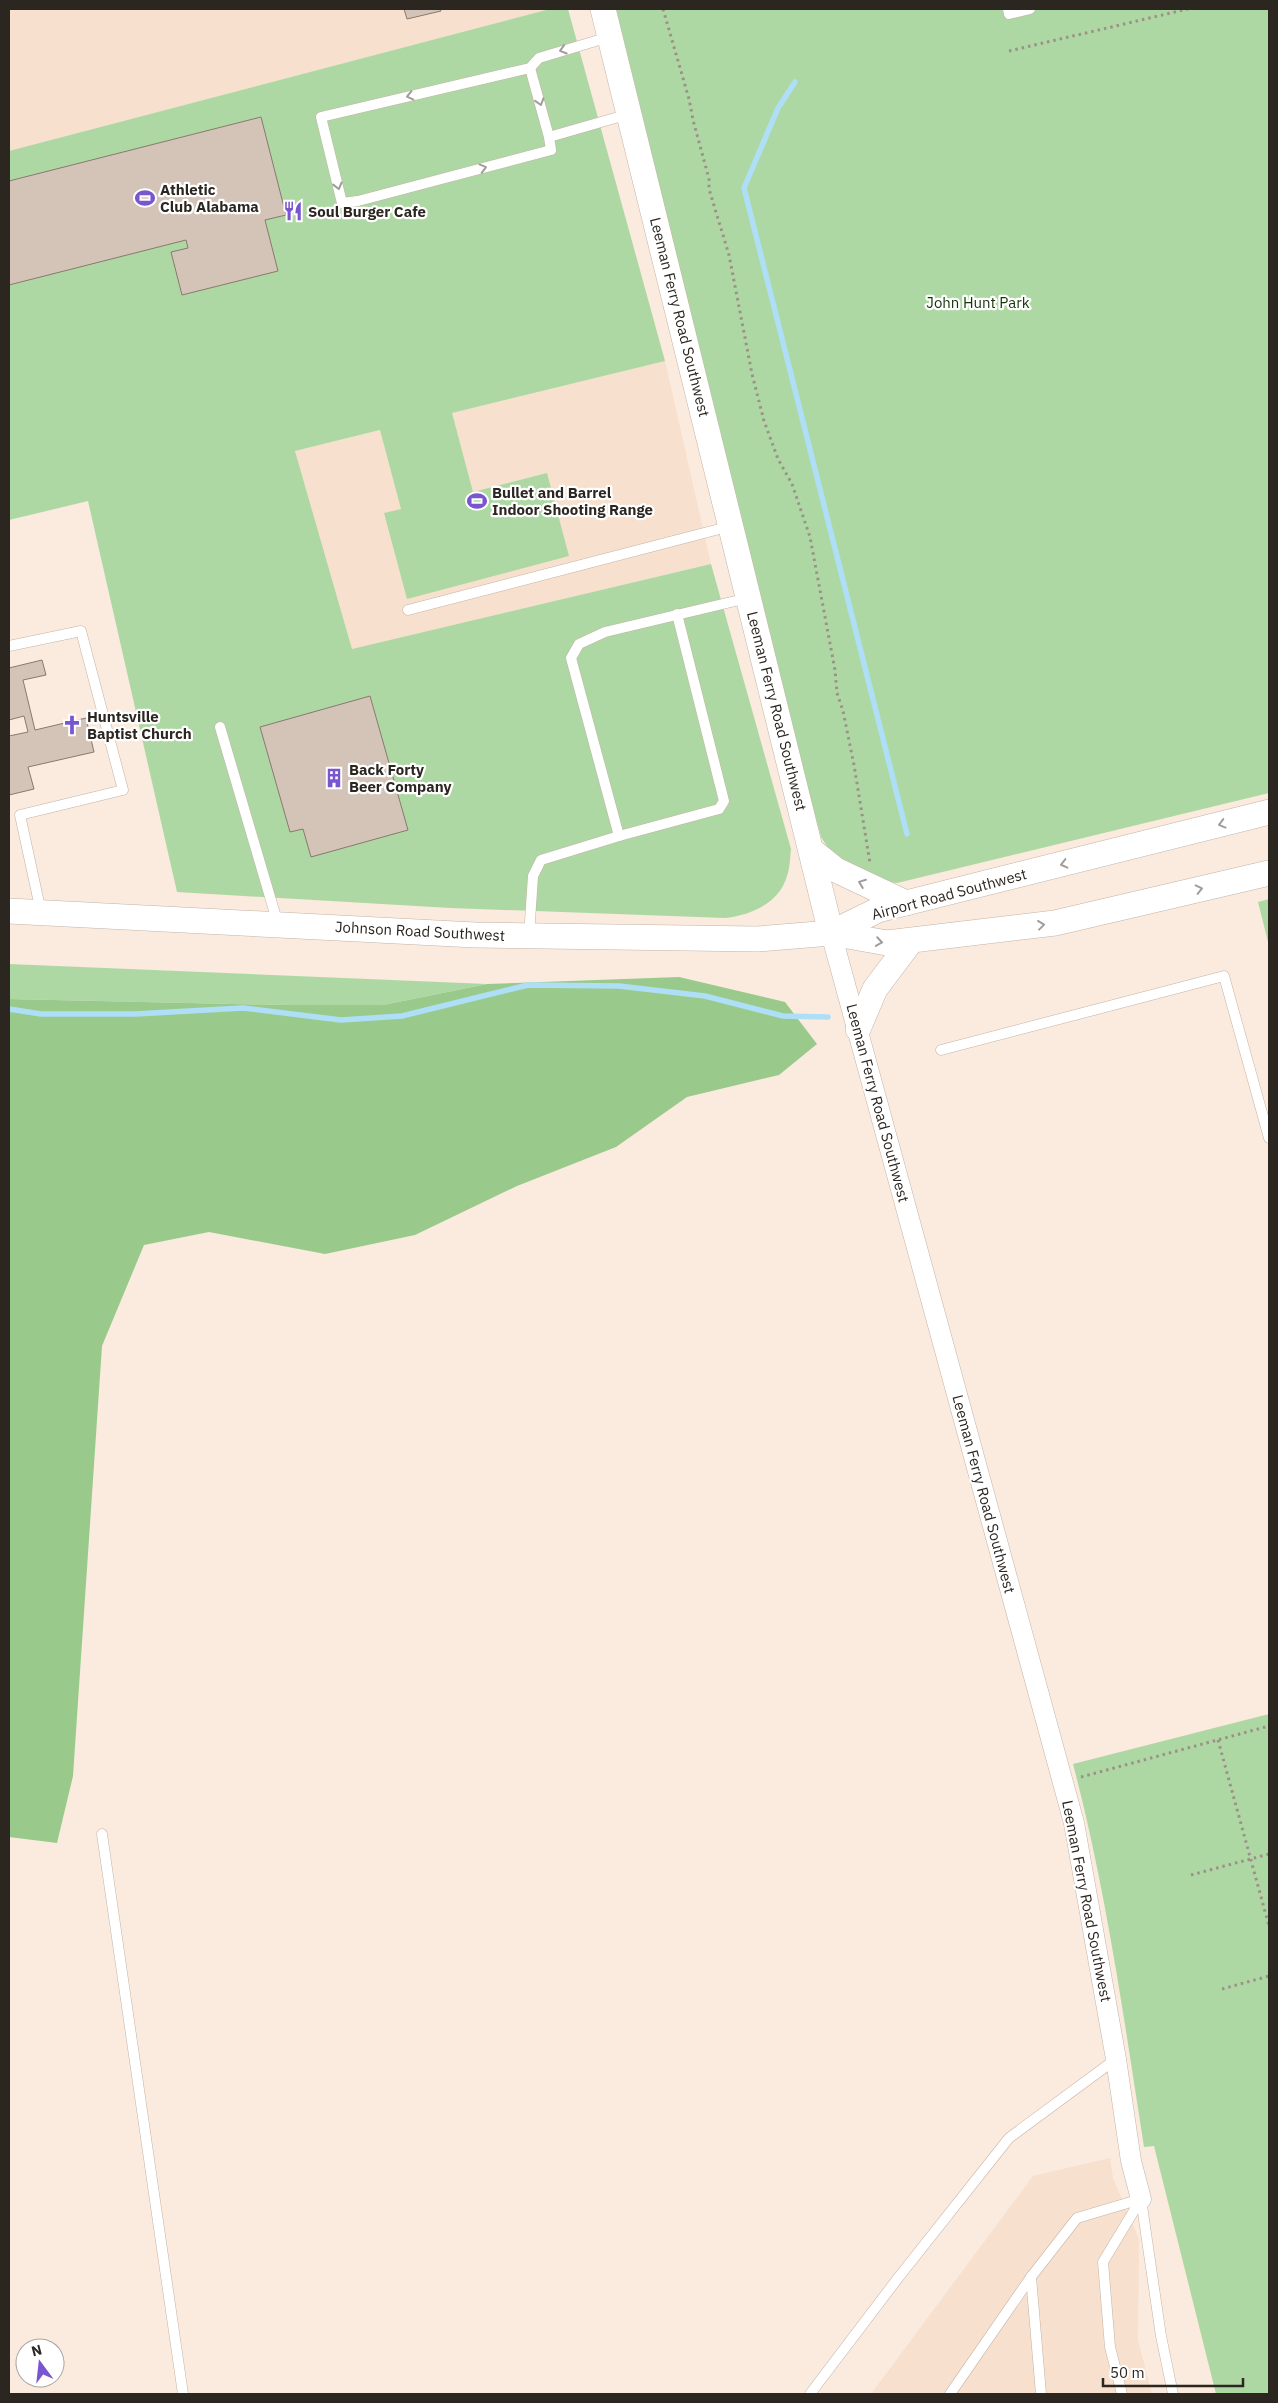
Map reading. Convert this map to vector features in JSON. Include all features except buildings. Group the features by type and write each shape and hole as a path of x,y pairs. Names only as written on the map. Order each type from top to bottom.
{"street":[{"name":"Leeman Ferry Road Southwest","path":"603,9 832,933 1074,1823 1116,2059 1130,2160 1141,2199"},
{"name":"Airport Road Southwest","path":"832,933 878,910 1269,812"},
{"path":"811,850 836,870 906,903"},
{"name":"Airport Road Southwest","path":"832,933 887,943 1056,924 1269,873"},
{"name":"Johnson Road Southwest","path":"9,911 529,936 757,939 832,933"},
{"path":"858,1030 875,989 911,941"}],"lane":[{"path":"1008,9 1009,14 1030,9"},
{"path":"530,68 551,150 358,201 342,202 321,117 530,68 539,58 610,36"},
{"path":"549,137 630,114"},
{"path":"408,610 732,526"},
{"path":"618,836 571,658 579,644 605,632 749,598"},
{"path":"529,936 533,876 541,860 618,836 719,809 724,801 677,614"},
{"path":"9,646 81,632 123,790 20,814 41,912"},
{"path":"220,726 278,924"},
{"path":"941,1050 1224,976 1269,1138"},
{"path":"102,1834 183,2394"},
{"path":"810,2394 898,2278 1009,2138 1116,2059"},
{"path":"950,2394 1031,2277 1077,2218 1141,2199"},
{"path":"1122,2394 1110,2347 1103,2262 1141,2199"},
{"path":"1141,2199 1161,2336 1173,2394"},
{"path":"1031,2277 1041,2394"}],"path":[{"path":"663,9 689,99 692,120 709,179 709,189 729,256 752,374 764,421 778,459 792,484 810,537 835,670 837,693 843,711 854,765 871,869"},
{"path":"1009,51 1188,9"},
{"path":"1063,1782 1269,1726"},
{"path":"1218,1740 1269,1926"},
{"path":"1191,1875 1269,1854"},
{"path":"1222,1989 1269,1976"}],"shaded area":[{"path":"9,9 550,9 9,151"},
{"path":"665,361 711,564 352,649 295,451"},
{"path":"1110,2158 1113,2178 1139,2239 1138,2340 1152,2394 871,2394 1033,2176"}],"green space":[{"path":"550,9 568,9 665,361 452,413 473,492 547,473 569,556 407,599 384,513 401,509 380,430 295,451 352,649 711,564 791,849 789,870 783,886 770,901 753,911 725,918 450,908 177,892 88,501 9,520 9,151"},
{"name":"John Hunt Park","path":"602,9 1269,9 1269,793 897,883 873,880 830,851 821,837 689,356"},
{"path":"1269,899 1269,946 1258,902"},
{"path":"9,964 487,984 383,1005 284,1005 9,999"},
{"path":"679,977 785,1002 817,1044 779,1075 687,1097 616,1147 517,1186 415,1235 325,1254 209,1232 144,1245 102,1346 73,1776 57,1843 9,1837 9,999 284,1005 383,1005 487,984"},
{"path":"1269,1714 1269,2394 1216,2394 1154,2146 1144,2147 1105,1906 1073,1764"}],"waterway":[{"path":"795,82 778,108 744,188 907,834"},
{"path":"9,1009 41,1014 135,1014 243,1008 341,1020 402,1016 528,985 619,986 705,996 783,1016 828,1017"}],"place":[{"name":"Athletic Club Alabama","path":"145,198"},
{"name":"Soul Burger Cafe","path":"293,211"},
{"name":"Bullet and Barrel Indoor Shooting Range","path":"477,501"},
{"name":"Huntsville Baptist Church","path":"72,725"},
{"name":"Back Forty Beer Company","path":"334,778"}]}
